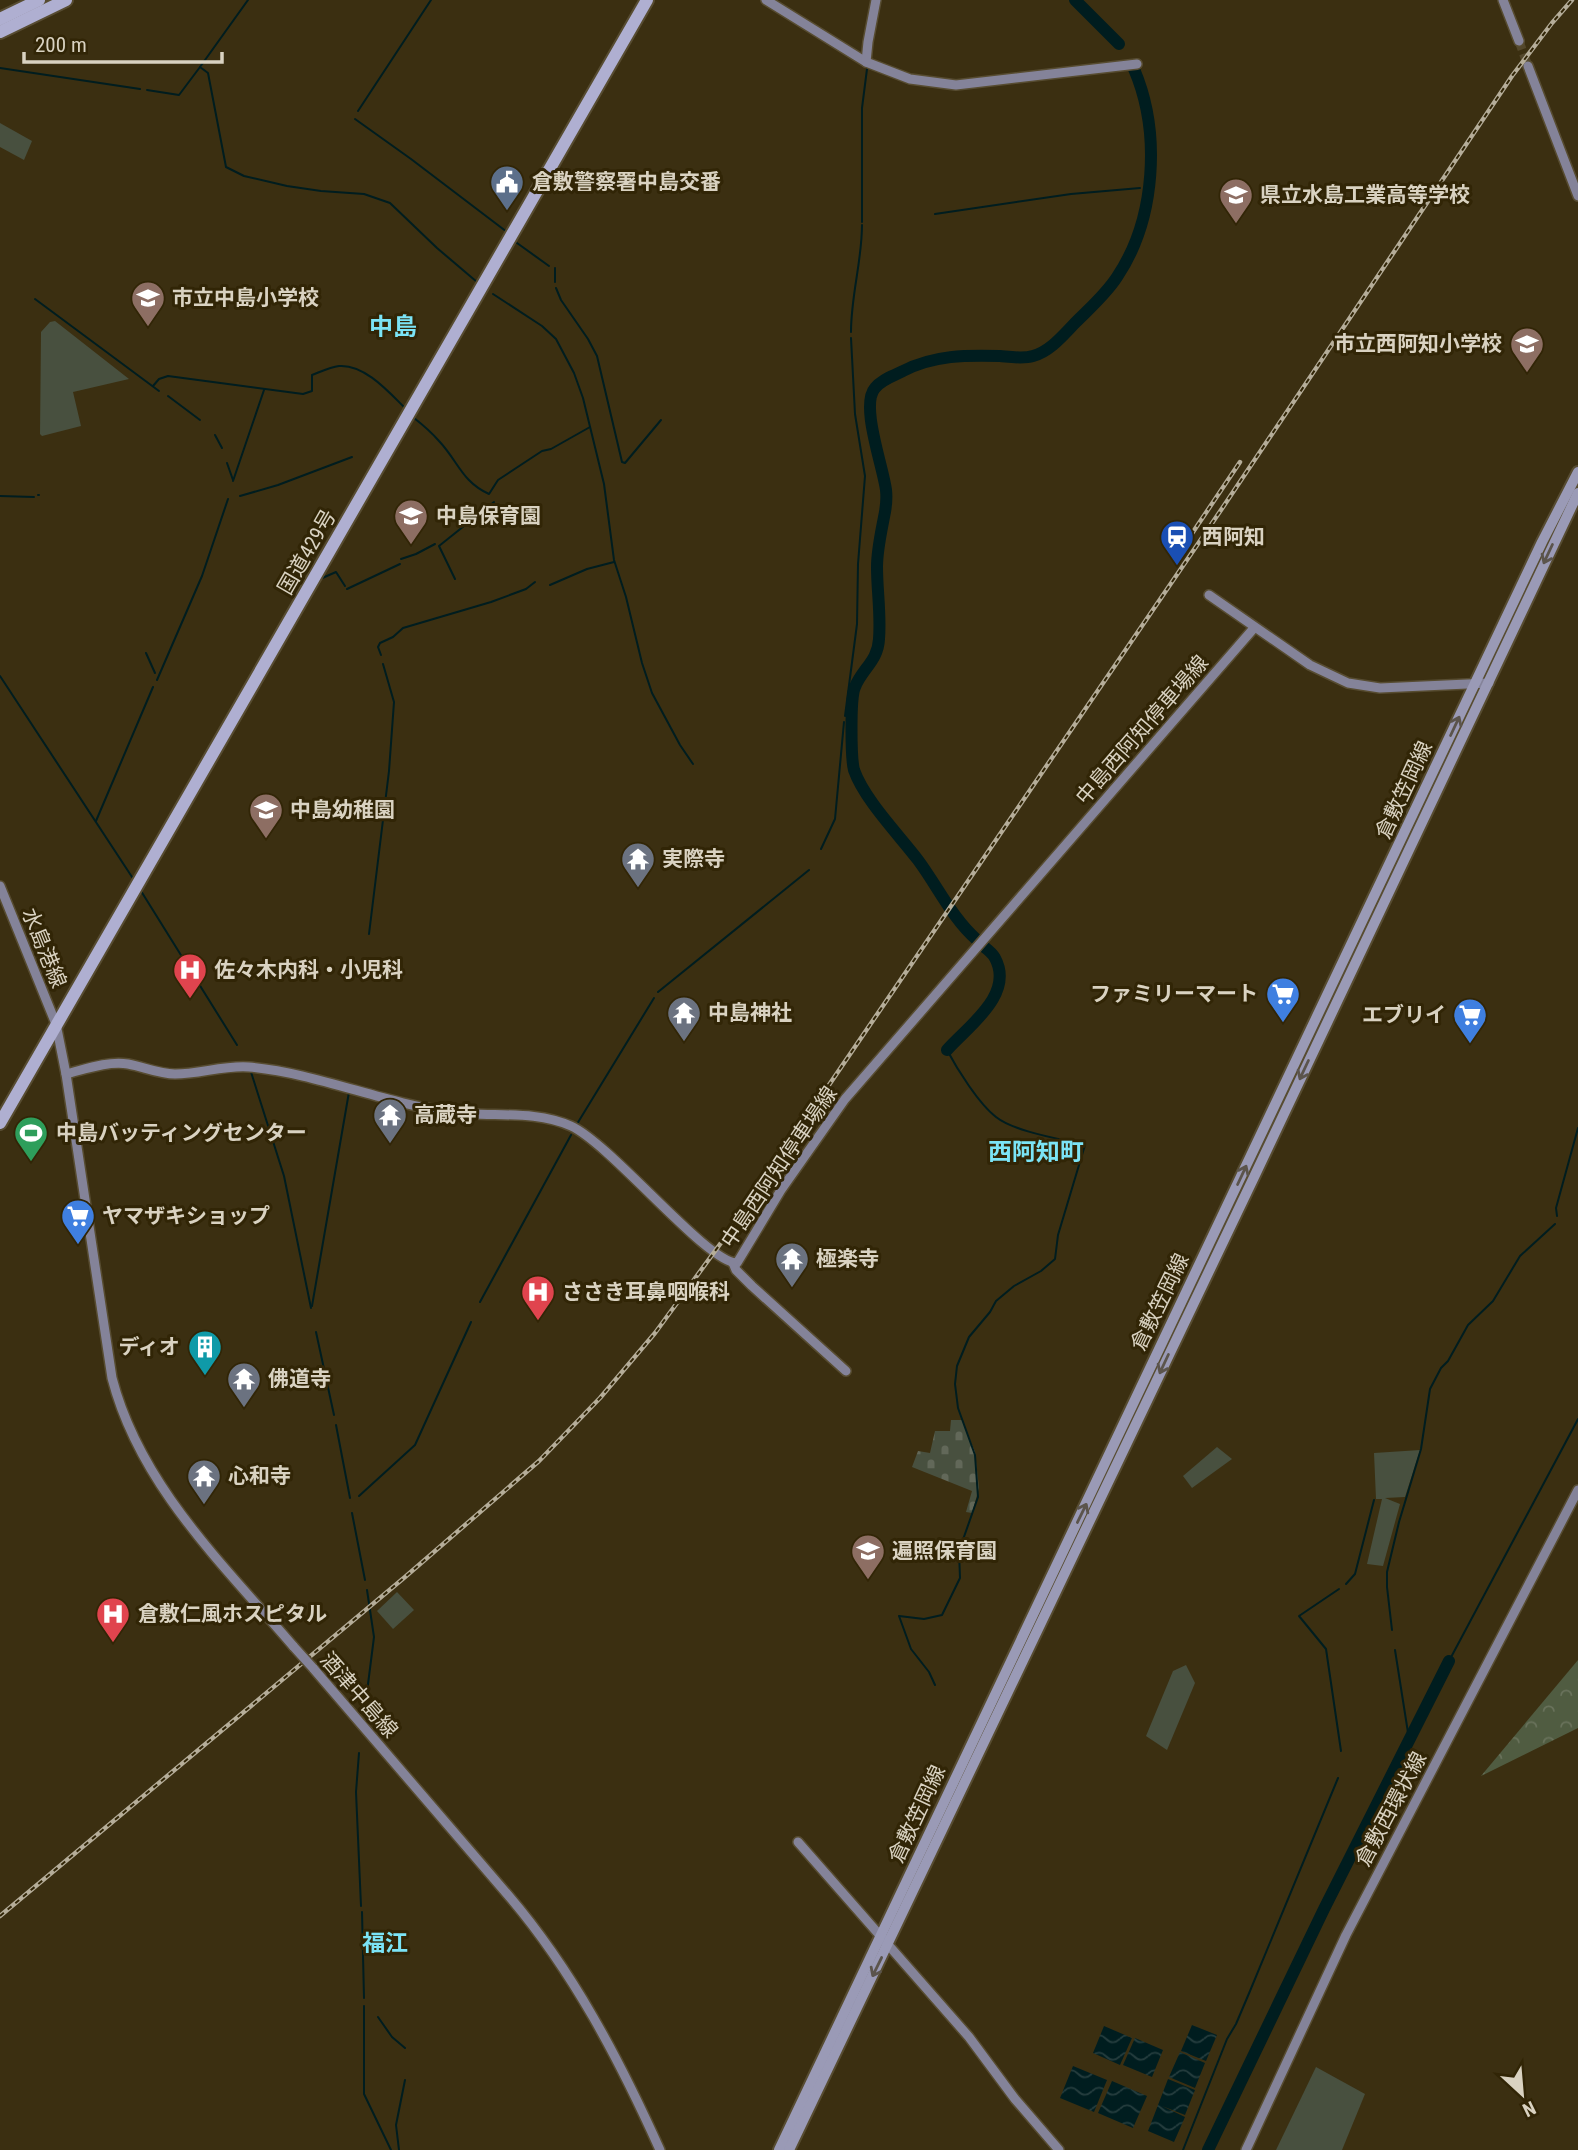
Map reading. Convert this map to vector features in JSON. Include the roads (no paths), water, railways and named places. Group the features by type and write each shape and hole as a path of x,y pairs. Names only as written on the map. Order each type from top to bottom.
{"highway":[{"path":"0,19 39,0"},
{"path":"0,33 66,0"},
{"name":"国道429号","path":"0,1123 646,0"}],"main road":[{"path":"766,0 866,62 910,79 956,85 1137,64"},
{"path":"866,62 876,0"},
{"path":"1503,0 1519,41"},
{"path":"1528,66 1578,196"},
{"name":"倉敷笠岡線","path":"779,2150 1542,542 1578,472"},
{"name":"倉敷笠岡線","path":"789,2150 1578,493"},
{"path":"1209,596 1319,670 1348,683 1380,688 1489,683"},
{"name":"中島西阿知停車場線","path":"66,1074 108,1064 127,1064 171,1074 237,1066 250,1067 449,1112 534,1116 556,1121 593,1140 697,1238 733,1263 741,1259 781,1190 845,1099 1254,628"},
{"name":"水島港線","path":"0,886 56,1024"},
{"path":"56,1024 66,1074"},
{"name":"酒津中島線","path":"66,1074 114,1387 123,1414 157,1481 177,1511 536,1930 592,2012 660,2150"},
{"path":"733,1263 751,1286 846,1371"},
{"name":"倉敷西環状線","path":"1246,2150 1346,1935 1578,1490"},
{"path":"798,1842 969,2037 1059,2150"}],"water":[{"path":"1192,2025 1217,2035 1206,2061 1181,2051"},
{"path":"1104,2026 1132,2038 1120,2065 1093,2053"},
{"path":"1135,2038 1163,2050 1152,2077 1123,2065"},
{"path":"1180,2052 1205,2063 1195,2088 1169,2077"},
{"path":"1073,2066 1107,2080 1094,2112 1060,2098"},
{"path":"1168,2079 1195,2090 1185,2115 1162,2106 1185,2117 1174,2142 1148,2131"},
{"path":"1112,2081 1147,2096 1133,2128 1098,2113"}],"waterway":[{"path":"248,0 200,67 208,73 226,167 244,176 287,186 364,194 390,203 477,282"},
{"path":"358,111 431,0"},
{"path":"1075,0 1119,44"},
{"path":"147,90 179,95 200,67"},
{"path":"0,68 140,89"},
{"path":"862,222 862,108 867,69"},
{"path":"977,940 960,922 918,860 874,805 854,770 853,693 878,647 880,621 877,561 886,500 871,421 871,396 875,388 885,380 938,359 963,356 1021,358 1040,354 1057,342 1108,289 1130,254 1147,202 1151,147 1143,94 1134,69"},
{"path":"355,119 507,232"},
{"path":"935,214 1071,194 1140,188"},
{"path":"851,332 862,225"},
{"path":"517,243 549,266"},
{"path":"555,268 555,282"},
{"path":"556,288 597,356 622,462 625,463 661,420"},
{"path":"493,294 542,326 556,339 574,373 583,398 604,484 614,560 642,663 652,693 693,764"},
{"path":"35,299 159,391"},
{"path":"845,716 857,624 858,564 865,476 855,414 851,338"},
{"path":"153,386 159,379 168,376 303,394 312,391 312,375 339,366 357,369 366,374 404,407"},
{"path":"233,481 264,390"},
{"path":"168,396 200,420"},
{"path":"414,418 439,441 472,483 489,494 498,480 542,451 551,449 590,427"},
{"path":"215,435 222,448"},
{"path":"240,496 278,485 352,457"},
{"path":"227,463 233,480"},
{"path":"0,496 34,497"},
{"path":"157,680 202,576 228,499"},
{"path":"455,579 439,546 494,502"},
{"path":"401,559 435,544"},
{"path":"550,585 587,569 614,562"},
{"path":"347,589 400,564"},
{"path":"320,579 336,572 345,586"},
{"path":"381,655 378,647 380,643 403,628 491,602 526,589 535,582"},
{"path":"146,653 155,673"},
{"path":"369,934 389,771 394,702 383,664"},
{"path":"0,676 134,880"},
{"path":"96,821 153,687"},
{"path":"821,849 835,819 844,722"},
{"path":"658,992 809,870"},
{"path":"141,891 237,1045"},
{"path":"947,1050 986,1009 999,985 1000,972 995,958 983,946"},
{"path":"577,1124 654,998"},
{"path":"935,1685 929,1672 911,1649 899,1616 924,1619 942,1615 960,1578 959,1551 978,1497 975,1455 958,1408 955,1384 957,1366 969,1337 996,1301 1055,1259 1058,1235 1085,1145 1026,1131 996,1117 962,1076 947,1050"},
{"path":"251,1072 284,1176 311,1308"},
{"path":"312,1306 349,1092"},
{"path":"1557,1216 1556,1208 1578,1128"},
{"path":"480,1302 571,1135"},
{"path":"1392,1630 1387,1572 1421,1449 1430,1389 1468,1325 1493,1301 1520,1256 1555,1224"},
{"path":"359,1496 415,1445 471,1322"},
{"path":"316,1332 334,1415"},
{"path":"1449,1661 1578,1419"},
{"path":"336,1425 350,1498"},
{"path":"1346,1584 1355,1574 1374,1500"},
{"path":"352,1513 365,1580"},
{"path":"1339,1589 1299,1616 1326,1649 1341,1751"},
{"path":"367,1590 374,1637 367,1692"},
{"path":"1395,1650 1409,1739"},
{"path":"1208,2150 1324,1909 1449,1661"},
{"path":"359,1753 356,1792 361,1906"},
{"path":"1183,2150 1338,1778"},
{"path":"362,1912 364,1998"},
{"path":"364,2006 364,2094 391,2150"},
{"path":"378,2017 392,2037 405,2048"},
{"path":"399,2150 396,2125 405,2080"}],"tunnel":[{"path":"1519,41 1528,66"}],"railway":[{"path":"0,1916 405,1577 539,1461 600,1398 655,1333 726,1236 1221,510 1512,76 1572,0"},
{"path":"1191,535 1240,462"}],"place":[{"name":"倉敷警察署中島交番","path":"507,212"},
{"name":"県立水島工業高等学校","path":"1236,225"},
{"name":"市立中島小学校","path":"148,328"},
{"name":"市立西阿知小学校","path":"1527,374"},
{"name":"中島保育園","path":"411,546"},
{"name":"西阿知","path":"1177,567"},
{"name":"中島幼稚園","path":"266,840"},
{"name":"実際寺","path":"638,889"},
{"name":"佐々木内科・小児科","path":"190,1000"},
{"name":"ファミリーマート","path":"1283,1024"},
{"name":"中島神社","path":"684,1043"},
{"name":"エブリイ","path":"1470,1045"},
{"name":"高蔵寺","path":"390,1145"},
{"name":"中島バッティングセンター","path":"31,1163"},
{"name":"ヤマザキショップ","path":"78,1246"},
{"name":"極楽寺","path":"792,1289"},
{"name":"ささき耳鼻咽喉科","path":"538,1322"},
{"name":"ディオ","path":"205,1377"},
{"name":"佛道寺","path":"244,1409"},
{"name":"心和寺","path":"204,1506"},
{"name":"遍照保育園","path":"868,1581"},
{"name":"倉敷仁風ホスピタル","path":"113,1644"}],"district":[{"name":"中島","path":"393,327"},
{"name":"西阿知町","path":"1036,1152"},
{"name":"福江","path":"385,1943"}]}
